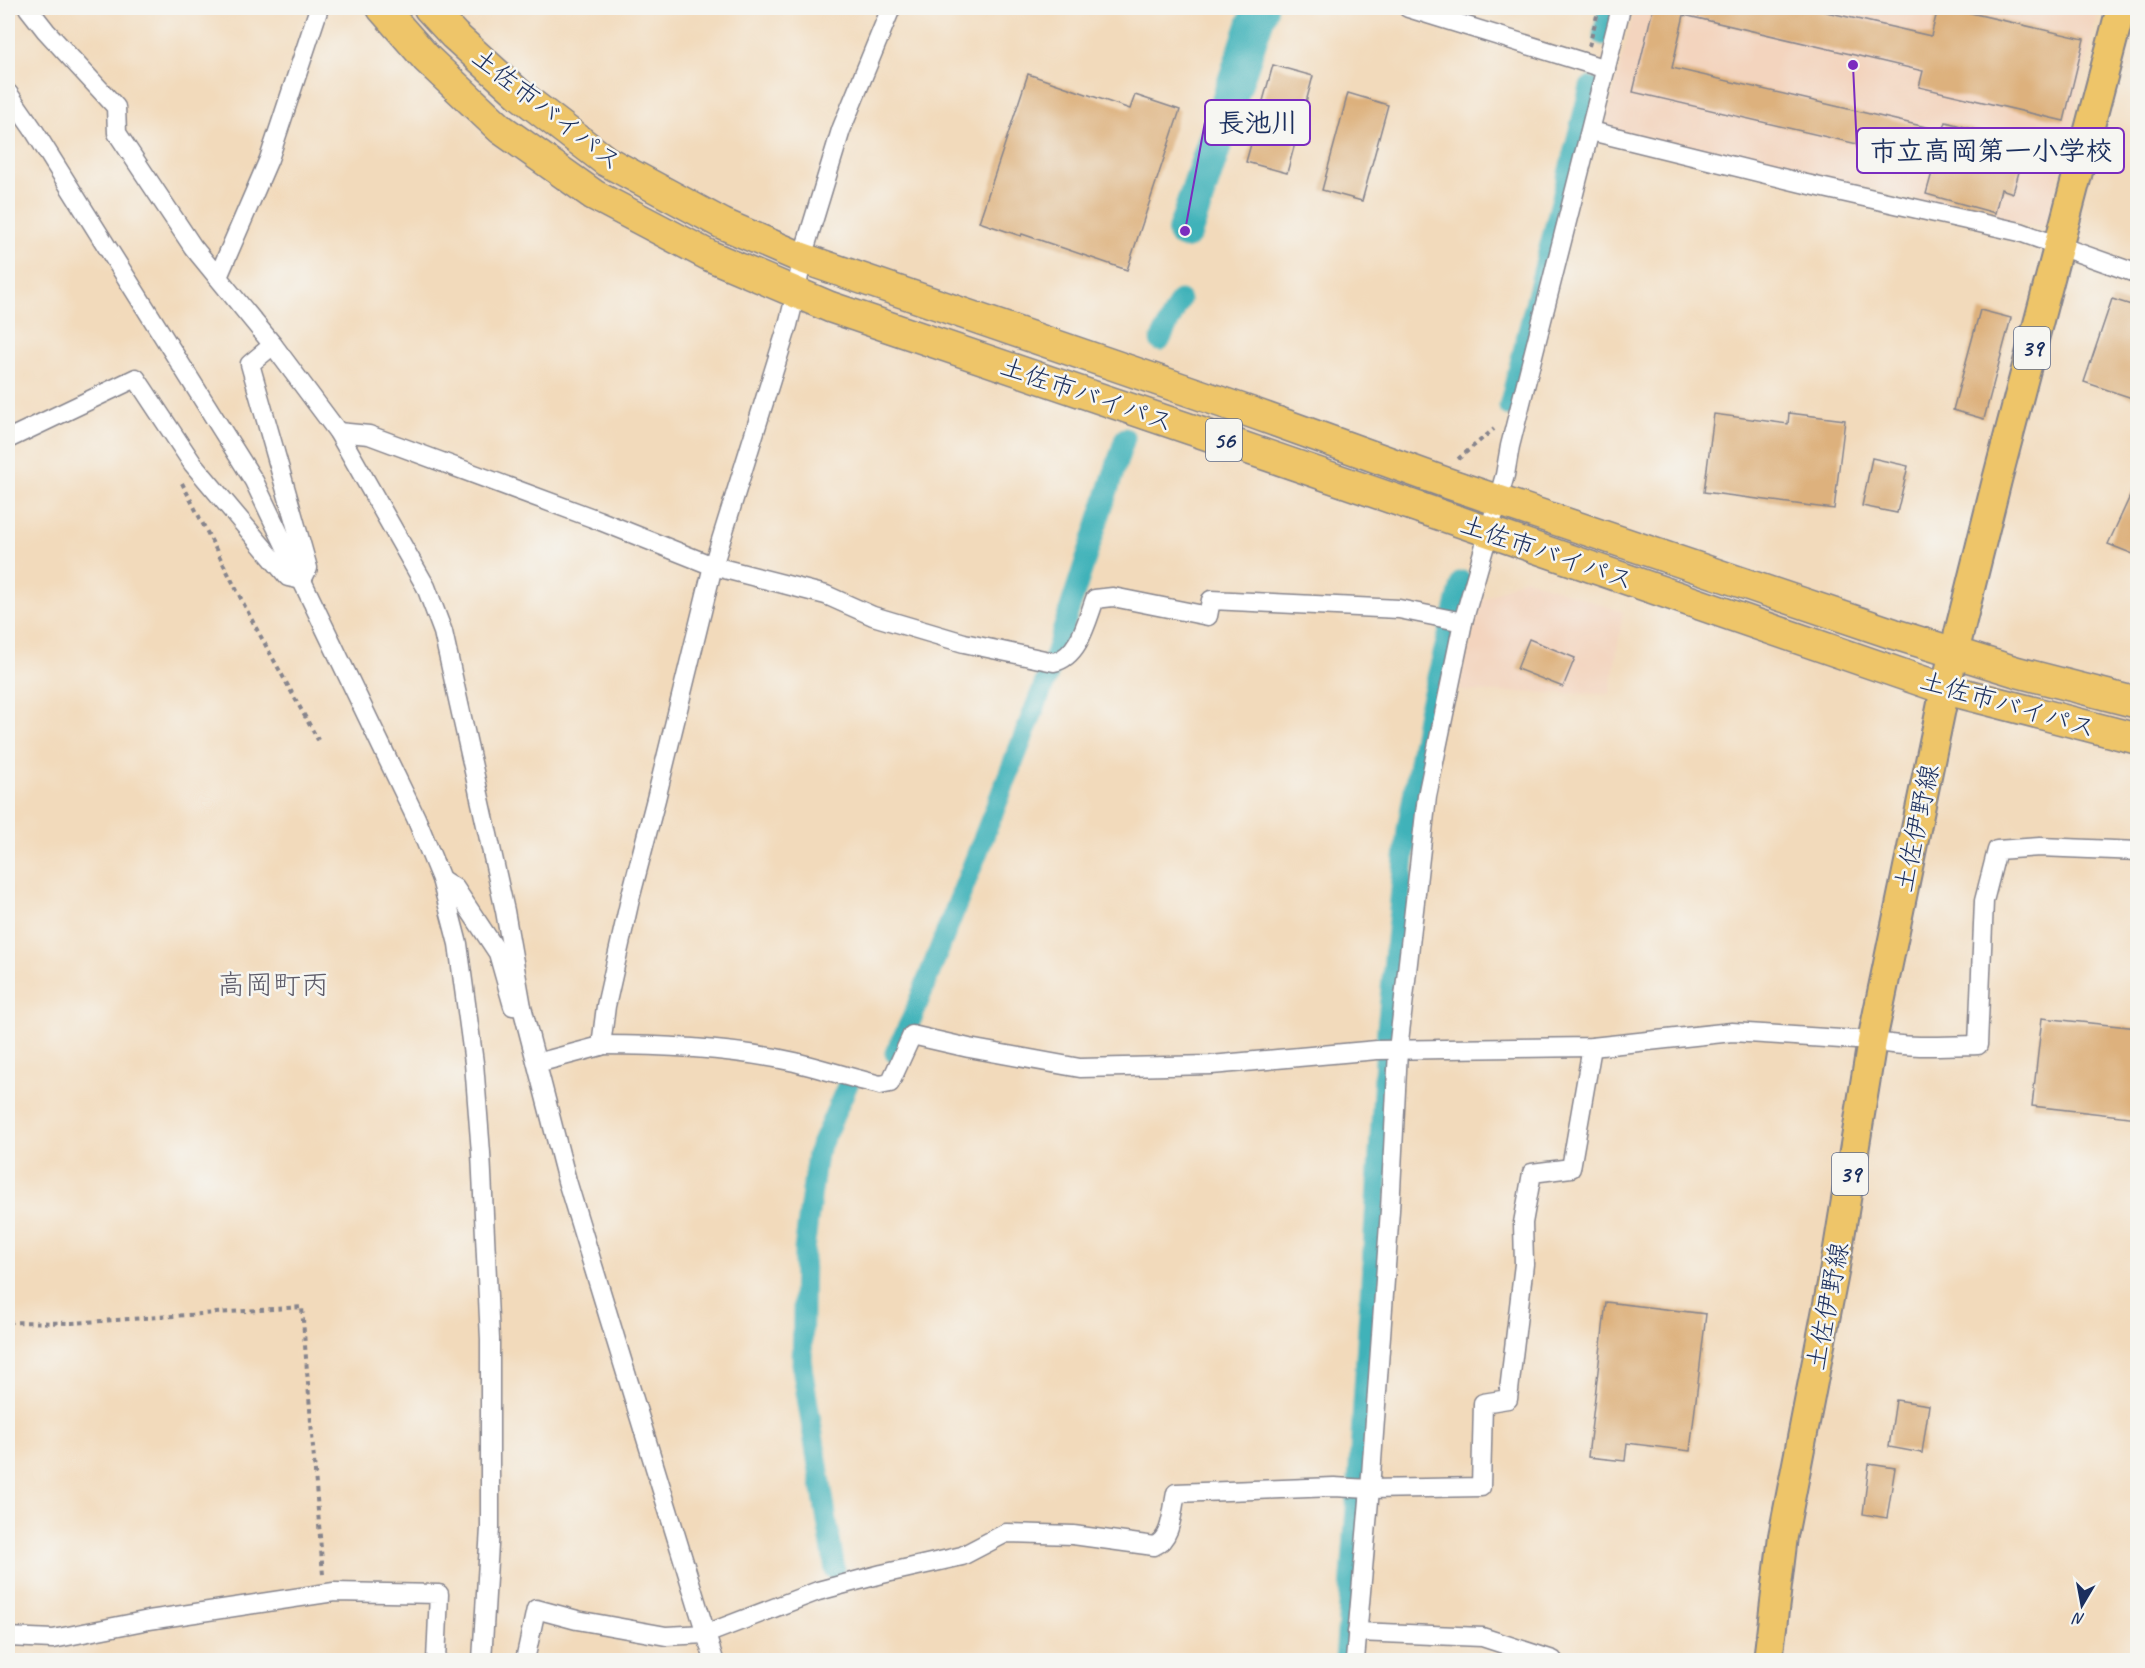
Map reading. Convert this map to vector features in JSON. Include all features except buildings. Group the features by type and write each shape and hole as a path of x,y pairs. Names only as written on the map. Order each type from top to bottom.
{"highway":[{"name":"土佐市バイパス","path":"382,8 427,59 501,129 594,195 710,256 796,293 830,307 1489,531 1945,690 2138,739"},
{"name":"土佐市バイパス","path":"429,8 454,35 520,95 606,161 723,224 802,258 1498,499 1954,653 2017,672 2138,703"}],"main road":[{"name":"土佐伊野線","path":"1768,1660 1783,1536 1834,1273 1872,1041 1945,690 2121,8"}],"street":[{"path":"28,8 46,31 116,107 117,134 194,247 273,345 338,432 426,586 443,632 506,911 522,1007 567,1181 714,1660"},
{"path":"218,277 269,159 319,8"},
{"path":"601,1045 606,1006 631,895 713,566 796,293 802,258 841,130 891,8"},
{"path":"1408,8 1606,69"},
{"path":"1355,1660 1362,1489 1390,1210 1390,1050 1454,620 1489,531 1505,476 1510,446 1621,8"},
{"path":"8,93 33,129 254,481 416,818 441,879 458,944 474,1063 481,1153 490,1374 490,1528 482,1660"},
{"path":"1591,131 1802,183 2020,232 2138,274"},
{"path":"273,345 250,364 308,568 302,580"},
{"path":"8,439 136,378 194,464 288,577 302,580"},
{"path":"338,432 369,435 587,516 713,566 826,595 873,616 964,643 1054,662 1067,657 1075,647 1095,599 1113,597 1208,616 1211,600 1399,609 1454,620"},
{"path":"537,1063 566,1057 601,1045 650,1045 720,1050 793,1062 880,1085 890,1083 912,1035 1080,1068 1211,1065 1390,1050 1592,1047 1732,1032 1936,1047 1978,1045 1984,901 1997,850 2040,847 2138,851"},
{"path":"441,879 455,888 498,953 513,1006 522,1007"},
{"path":"525,1660 536,1609 577,1620 666,1636 706,1634 818,1591 962,1556 1006,1533 1073,1535 1154,1546 1162,1543 1167,1536 1176,1493 1334,1487 1362,1489 1480,1487 1483,1403 1508,1399 1524,1264 1523,1223 1532,1173 1571,1168 1592,1047"},
{"path":"8,1637 53,1639 149,1620 325,1594 439,1594 436,1660"},
{"path":"1357,1632 1482,1637 1553,1660"}],"path":[{"path":"1585,63 1599,8"},
{"path":"1458,459 1494,429 1497,418"},
{"path":"181,480 255,626 318,740"},
{"path":"8,1322 72,1323 302,1307 325,1594"}],"shaded area":[{"path":"1635,8 2099,8 2047,224 2038,227 1610,129 1606,122"},
{"path":"1524,578 1623,612 1610,694 1460,691 1461,678 1482,600"}],"waterway":[{"path":"1185,231 1260,8"},
{"path":"1603,35 1609,8"},
{"path":"1509,406 1590,87"},
{"path":"1160,341 1180,300"},
{"path":"1054,657 1125,438"},
{"path":"1345,1660 1387,1029 1407,829 1428,712 1462,581"},
{"path":"895,1053 912,1018 1051,667"},
{"path":"835,1570 802,1367 804,1250 817,1154 849,1082"}],"place":[{"name":"市立高岡第一小学校","path":"1853,65"},
{"name":"長池川","path":"1185,231"}],"district":[{"name":"高岡町丙","path":"273,984"}]}
